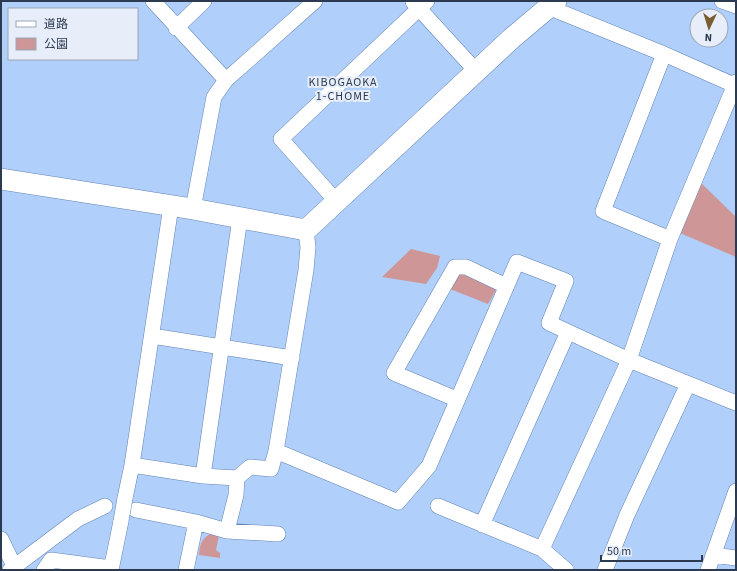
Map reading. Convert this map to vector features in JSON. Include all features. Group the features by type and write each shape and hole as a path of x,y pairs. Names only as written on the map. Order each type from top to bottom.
{"street":[{"path":"153,1 176,28 226,80"},
{"path":"176,28 204,1"},
{"path":"193,209 214,97 226,80 315,1"},
{"path":"722,1 736,6"},
{"path":"337,202 281,139 419,4 477,72"},
{"path":"306,230 512,38 552,4 664,54 735,83 670,239 629,360 542,549"},
{"path":"664,54 603,211 670,239"},
{"path":"1,179 193,209 306,230"},
{"path":"44,570 51,560 111,569 132,465 171,206"},
{"path":"203,476 240,218"},
{"path":"132,465 203,476 237,478 250,467 271,469 276,451 306,270 308,247 306,230"},
{"path":"276,451 398,502 429,466 456,399 517,262 566,281 549,323 629,360 736,403"},
{"path":"456,399 394,373 455,267 466,267 506,286"},
{"path":"482,525 568,332"},
{"path":"152,336 292,358"},
{"path":"605,570 627,515 688,384"},
{"path":"227,531 236,495 237,478"},
{"path":"708,570 736,491"},
{"path":"1,539 12,568 78,519 104,506"},
{"path":"438,506 542,549 566,570"},
{"path":"136,510 196,522 227,531 278,534"},
{"path":"186,570 196,522"},
{"path":"713,555 736,558"}],"green space":[{"path":"699,181 736,217 736,257 680,233"},
{"path":"411,249 440,256 437,268 426,284 382,277"},
{"path":"461,272 494,284 496,290 488,304 450,289"},
{"path":"220,531 216,550 220,553 220,558 199,555 204,538"}],"district":[{"name":"KIBOGAOKA 1-CHOME","path":"343,89"}]}
